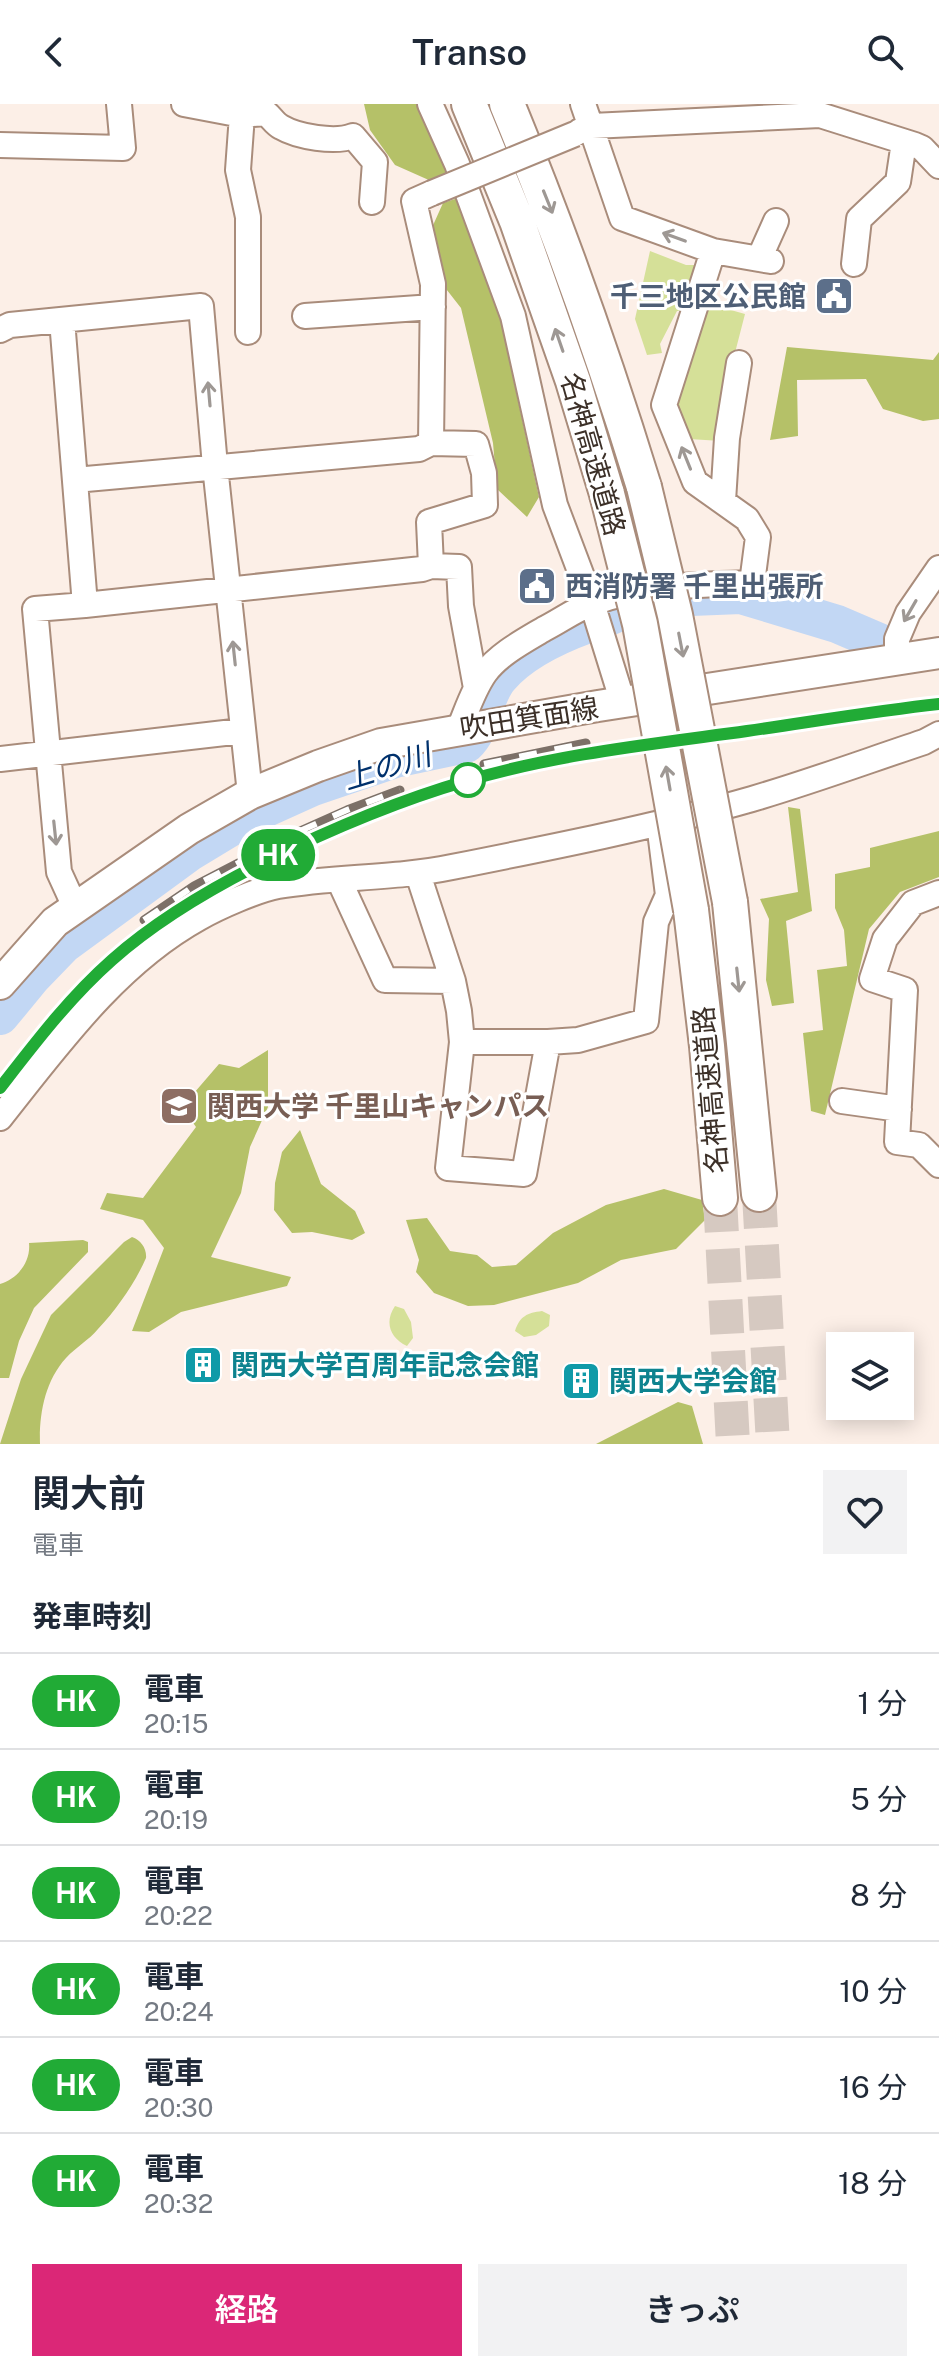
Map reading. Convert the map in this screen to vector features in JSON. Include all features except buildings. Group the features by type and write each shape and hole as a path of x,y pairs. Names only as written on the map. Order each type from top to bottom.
{"highway":[{"name":"名神高速道路","path":"469,104 522,236 573,381 607,494 640,624 691,910 720,1198"},
{"name":"名神高速道路","path":"507,104 556,224 608,372 644,487 675,615 730,902 759,1194"}],"main road":[{"name":"吹田箕面線","path":"0,984 55,922 75,907 189,829 250,794 318,766 381,744 470,727 939,653"}],"street":[{"path":"0,145 123,148 119,104"},
{"path":"430,104 457,164 513,316 555,505 596,615 623,703"},
{"path":"200,105 258,110 280,127 319,139 342,140 353,136 375,162 367,192"},
{"path":"242,317 248,217 238,170 258,110"},
{"path":"431,443 433,284 414,201 583,121 762,110 820,115 922,148 939,166"},
{"path":"583,121 604,165 622,218 713,251 765,260 776,221"},
{"path":"854,264 859,219 898,182 904,142"},
{"path":"476,688 494,664 512,650 596,615 647,589 752,583 758,537 747,519 695,482 664,405 713,251"},
{"path":"0,330 10,325 201,306 250,794"},
{"path":"305,316 433,307"},
{"path":"62,320 85,605"},
{"path":"723,501 727,438 739,363"},
{"path":"75,480 419,449 431,443 476,444 484,473 485,505 429,522 431,566"},
{"path":"75,907 59,872 35,609 431,566 459,567 461,606 476,688 470,727"},
{"path":"897,660 897,639 908,613 939,568"},
{"path":"0,759 47,756 242,731"},
{"path":"0,1118 82,1016 142,958 201,916 275,887 418,874 659,823 767,794 924,742 939,734"},
{"path":"462,1042 578,1040 646,1021 656,922 668,895 659,823"},
{"path":"418,874 453,981 459,1011 462,1042 448,1168 524,1174 548,1042"},
{"path":"339,880 385,980 453,981"},
{"path":"939,893 913,903 885,939 872,979 905,990 897,1142 919,1145 939,1165"},
{"path":"842,1101 899,1109"}],"green space":[{"path":"364,104 417,104 449,174 431,181 395,165 370,130"},
{"path":"458,198 501,322 539,497 527,517 497,489 493,443 461,308 443,285 430,232 443,203"},
{"path":"650,251 686,265 700,265 685,311 677,311 660,344 662,353 647,355 635,319"},
{"path":"706,303 745,314 729,376 721,441 689,439 674,399"},
{"path":"787,347 933,360 939,352 939,419 923,421 883,409 866,379 797,380 798,436 770,440"},
{"path":"788,807 800,809 812,911 786,921 794,1003 772,1006 766,980 769,919 760,899 798,892"},
{"path":"939,831 939,877 900,892 869,929 825,1115 811,1111 803,1033 823,1030 817,970 847,966 844,930 835,908 835,874 870,867 870,848"},
{"path":"268,1050 268,1107 250,1147 241,1193 211,1257 291,1277 287,1286 181,1312 149,1332 132,1331 164,1248 143,1220 100,1209 107,1193 143,1198 196,1127 182,1107 219,1064 239,1068"},
{"path":"300,1130 321,1184 355,1211 365,1233 352,1240 312,1232 292,1233 274,1210 275,1183 282,1152"},
{"path":"664,1189 702,1200 705,1220 676,1249 621,1260 578,1283 494,1305 468,1306 434,1293 416,1272 419,1260 406,1220 427,1218 450,1251 477,1255 492,1267 516,1265 553,1233 606,1205"},
{"path":"132,1237 143,1245 146,1258 112,1313 66,1358 53,1377 42,1410 40,1444 0,1444 21,1379 51,1315"},
{"path":"88,1242 88,1252 34,1308 19,1341 9,1378 0,1378 0,1284 22,1268 28,1256 29,1243"},
{"path":"395,1306 404,1309 411,1322 413,1338 407,1346 396,1339 390,1329"},
{"path":"542,1311 550,1315 549,1326 536,1335 524,1337 515,1331 525,1316"},
{"path":"678,1402 692,1406 703,1444 596,1444"}],"waterway":[{"name":"上の川","path":"0,1016 63,945 190,852 251,815 313,787 395,759 466,744 476,730 494,685 508,668 551,640 575,629 621,611 691,597 741,595 837,624 879,642"}],"tunnel":[{"path":"759,1194 773,1444"},
{"path":"720,1198 733,1444"}],"railway":[{"path":"0,1088 81,990 147,932 244,872 364,817 466,781 568,757 939,704"},
{"path":"484,764 586,743"},
{"path":"300,831 400,790"},
{"path":"144,920 194,886 275,844"}],"train":[{"name":"HK","path":"0,1088 59,1014 113,959 141,936 200,896 301,843 352,822 468,780 563,758 939,704"}],"place":[{"name":"千三地区公民館","path":"834,296"},
{"name":"西消防署 千里出張所","path":"537,586"},
{"name":"関西大学 千里山キャンパス","path":"179,1106"},
{"name":"関西大学百周年記念会館","path":"203,1365"},
{"name":"関西大学会館","path":"581,1381"}]}
